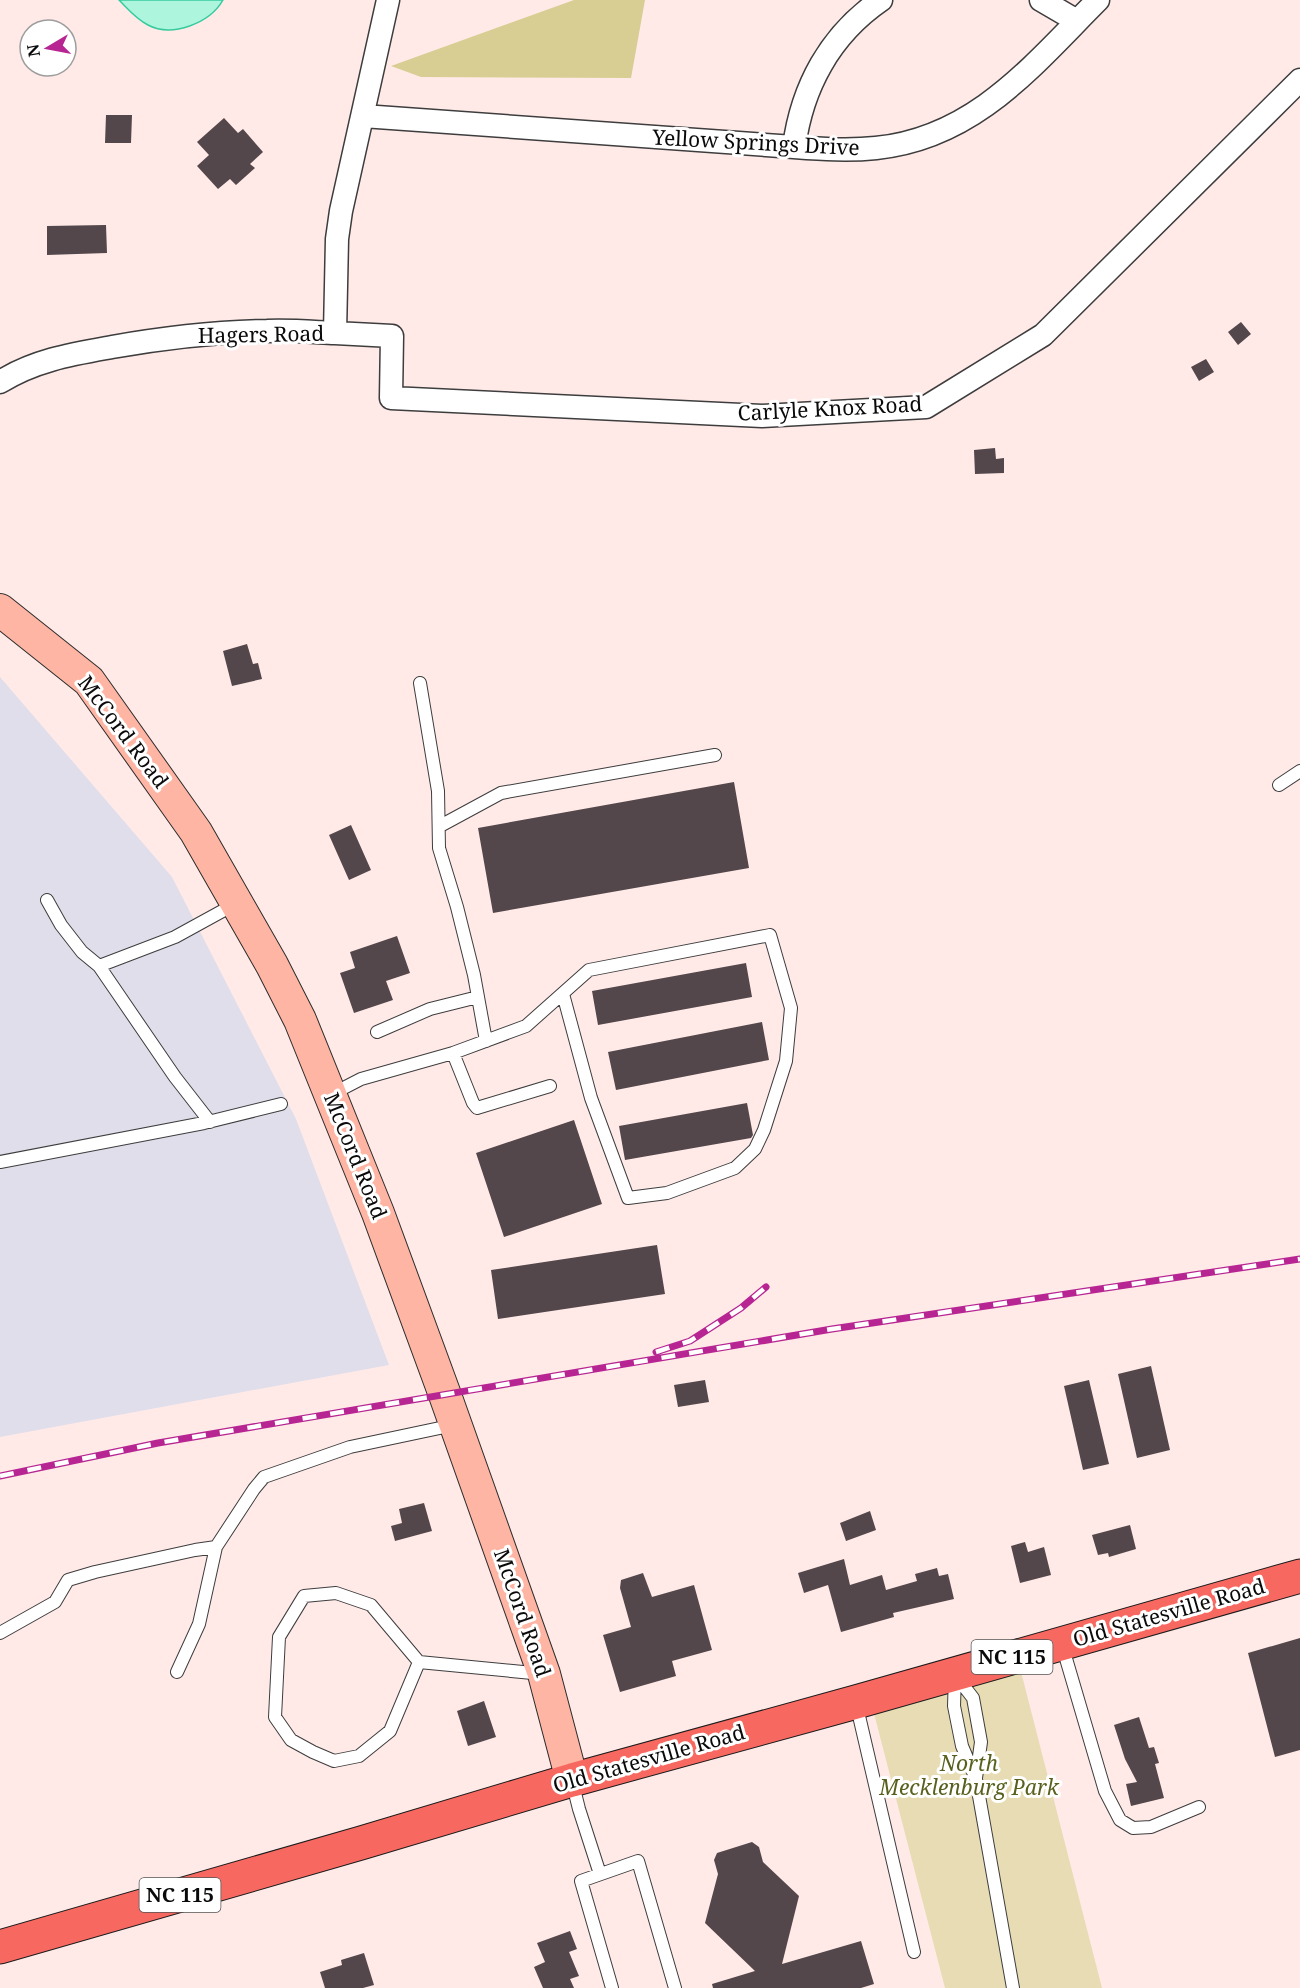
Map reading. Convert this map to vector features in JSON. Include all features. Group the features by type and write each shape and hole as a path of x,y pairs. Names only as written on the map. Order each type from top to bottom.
{"main road":[{"name":"Old Statesville Road","path":"0,1947 572,1780 1300,1576"}],"street":[{"name":"Hagers Road","path":"0,382 13,374 59,356 138,342 268,331 335,333 337,239 341,211 388,0"},
{"path":"794,147 808,89 827,53 853,22 880,0"},
{"path":"1041,0 1077,21"},
{"name":"Yellow Springs Drive","path":"363,117 794,147 846,150 878,148 919,140 938,133 992,102 1098,0"},
{"name":"Carlyle Knox Road","path":"335,333 392,336 391,398 762,416 926,407 1043,335 1300,80"},
{"name":"McCord Road","path":"0,610 89,681 196,832 296,1011 378,1213 456,1424 544,1674 572,1780"}],"lane":[{"path":"420,683 438,791 439,848 457,907 486,1041"},
{"path":"440,826 501,793 715,755"},
{"path":"1279,785 1300,771"},
{"path":"47,900 61,925 82,952 99,966 175,1077 210,1122"},
{"path":"99,966 175,937 237,903"},
{"path":"331,1095 361,1079 453,1053 526,1026 589,970 770,935 790,1008 786,1061 764,1130 755,1149 735,1168 668,1193 628,1198 591,1098 563,994"},
{"path":"376,1032 430,1010 478,997"},
{"path":"453,1053 477,1108 550,1086"},
{"path":"0,1162 210,1122 281,1104"},
{"path":"177,1672 198,1624 216,1547 254,1488 264,1477 350,1447 456,1424"},
{"path":"0,1633 55,1602 68,1580 95,1572 216,1547"},
{"path":"419,1662 390,1731 359,1756 334,1761 313,1752 291,1740 275,1717 279,1637 303,1596 336,1593 371,1605 419,1662 544,1674"},
{"path":"1062,1643 1105,1791 1120,1820 1134,1828 1151,1827 1199,1807"},
{"path":"954,1674 973,1698 981,1743 976,1779"},
{"path":"954,1674 954,1707 962,1746 976,1779 1013,1988"},
{"path":"856,1702 914,1952"},
{"path":"572,1780 600,1874"},
{"path":"612,1988 581,1881 638,1861 675,1988"}],"shaded area":[{"path":"119,0 223,0 217,8 200,21 190,26 168,30 158,29 144,23"},
{"path":"574,0 645,0 631,78 421,77 391,66"},
{"path":"0,677 172,877 296,1119 389,1365 0,1437"}],"green space":[{"name":"North Mecklenburg Park","path":"1017,1656 1102,1988 945,1988 870,1698"}],"building":[{"path":"106,115 132,115 131,143 105,143"},
{"path":"224,118 238,133 243,129 263,152 250,164 255,168 236,185 230,179 218,189 197,166 209,155 197,142"},
{"path":"106,225 107,253 47,255 47,226"},
{"path":"1241,322 1251,334 1238,345 1228,332"},
{"path":"1206,359 1214,372 1199,381 1191,367"},
{"path":"995,448 996,459 1004,458 1004,473 975,474 974,450"},
{"path":"247,644 253,664 258,663 262,679 232,686 223,651"},
{"path":"734,782 749,868 493,913 478,828"},
{"path":"351,825 371,870 349,880 329,835"},
{"path":"397,936 410,973 386,981 393,1000 354,1013 340,973 355,968 350,952"},
{"path":"746,963 752,997 598,1025 592,991"},
{"path":"762,1022 769,1060 616,1090 608,1052"},
{"path":"747,1103 753,1135 751,1138 625,1160 619,1126"},
{"path":"574,1120 602,1204 504,1237 476,1153"},
{"path":"657,1245 665,1294 498,1319 491,1270"},
{"path":"1151,1366 1170,1450 1137,1458 1118,1374"},
{"path":"705,1380 709,1402 678,1407 674,1385"},
{"path":"1089,1380 1109,1464 1083,1470 1064,1386"},
{"path":"424,1503 432,1531 395,1541 391,1526 402,1523 399,1509"},
{"path":"870,1511 876,1530 846,1541 840,1523"},
{"path":"1130,1525 1136,1549 1109,1557 1108,1553 1098,1555 1092,1535"},
{"path":"1025,1542 1028,1552 1044,1547 1051,1575 1020,1583 1011,1546"},
{"path":"844,1559 850,1585 882,1575 886,1590 917,1581 915,1574 937,1568 939,1576 948,1574 954,1599 893,1613 894,1617 841,1632 828,1585 804,1593 798,1573"},
{"path":"643,1573 652,1597 694,1585 712,1650 672,1661 676,1676 620,1692 603,1635 631,1627 620,1588 621,1580"},
{"path":"1300,1638 1300,1750 1275,1757 1248,1653"},
{"path":"484,1701 496,1737 468,1746 457,1711"},
{"path":"1139,1717 1149,1748 1154,1747 1159,1763 1155,1764 1164,1798 1131,1806 1126,1784 1137,1782 1125,1759 1114,1725"},
{"path":"752,1842 759,1847 763,1862 799,1896 782,1964 861,1941 874,1984 861,1988 713,1988 712,1984 755,1971 705,1923 718,1874 714,1860 717,1853"},
{"path":"570,1931 577,1949 569,1952 579,1976 570,1979 574,1988 543,1988 534,1967 545,1962 537,1943"},
{"path":"364,1953 374,1985 363,1988 325,1988 320,1972 342,1965 341,1960"}],"railway":[{"path":"0,1476 158,1443 832,1329 1300,1259"},
{"path":"656,1352 690,1341 741,1308 766,1287"}]}
